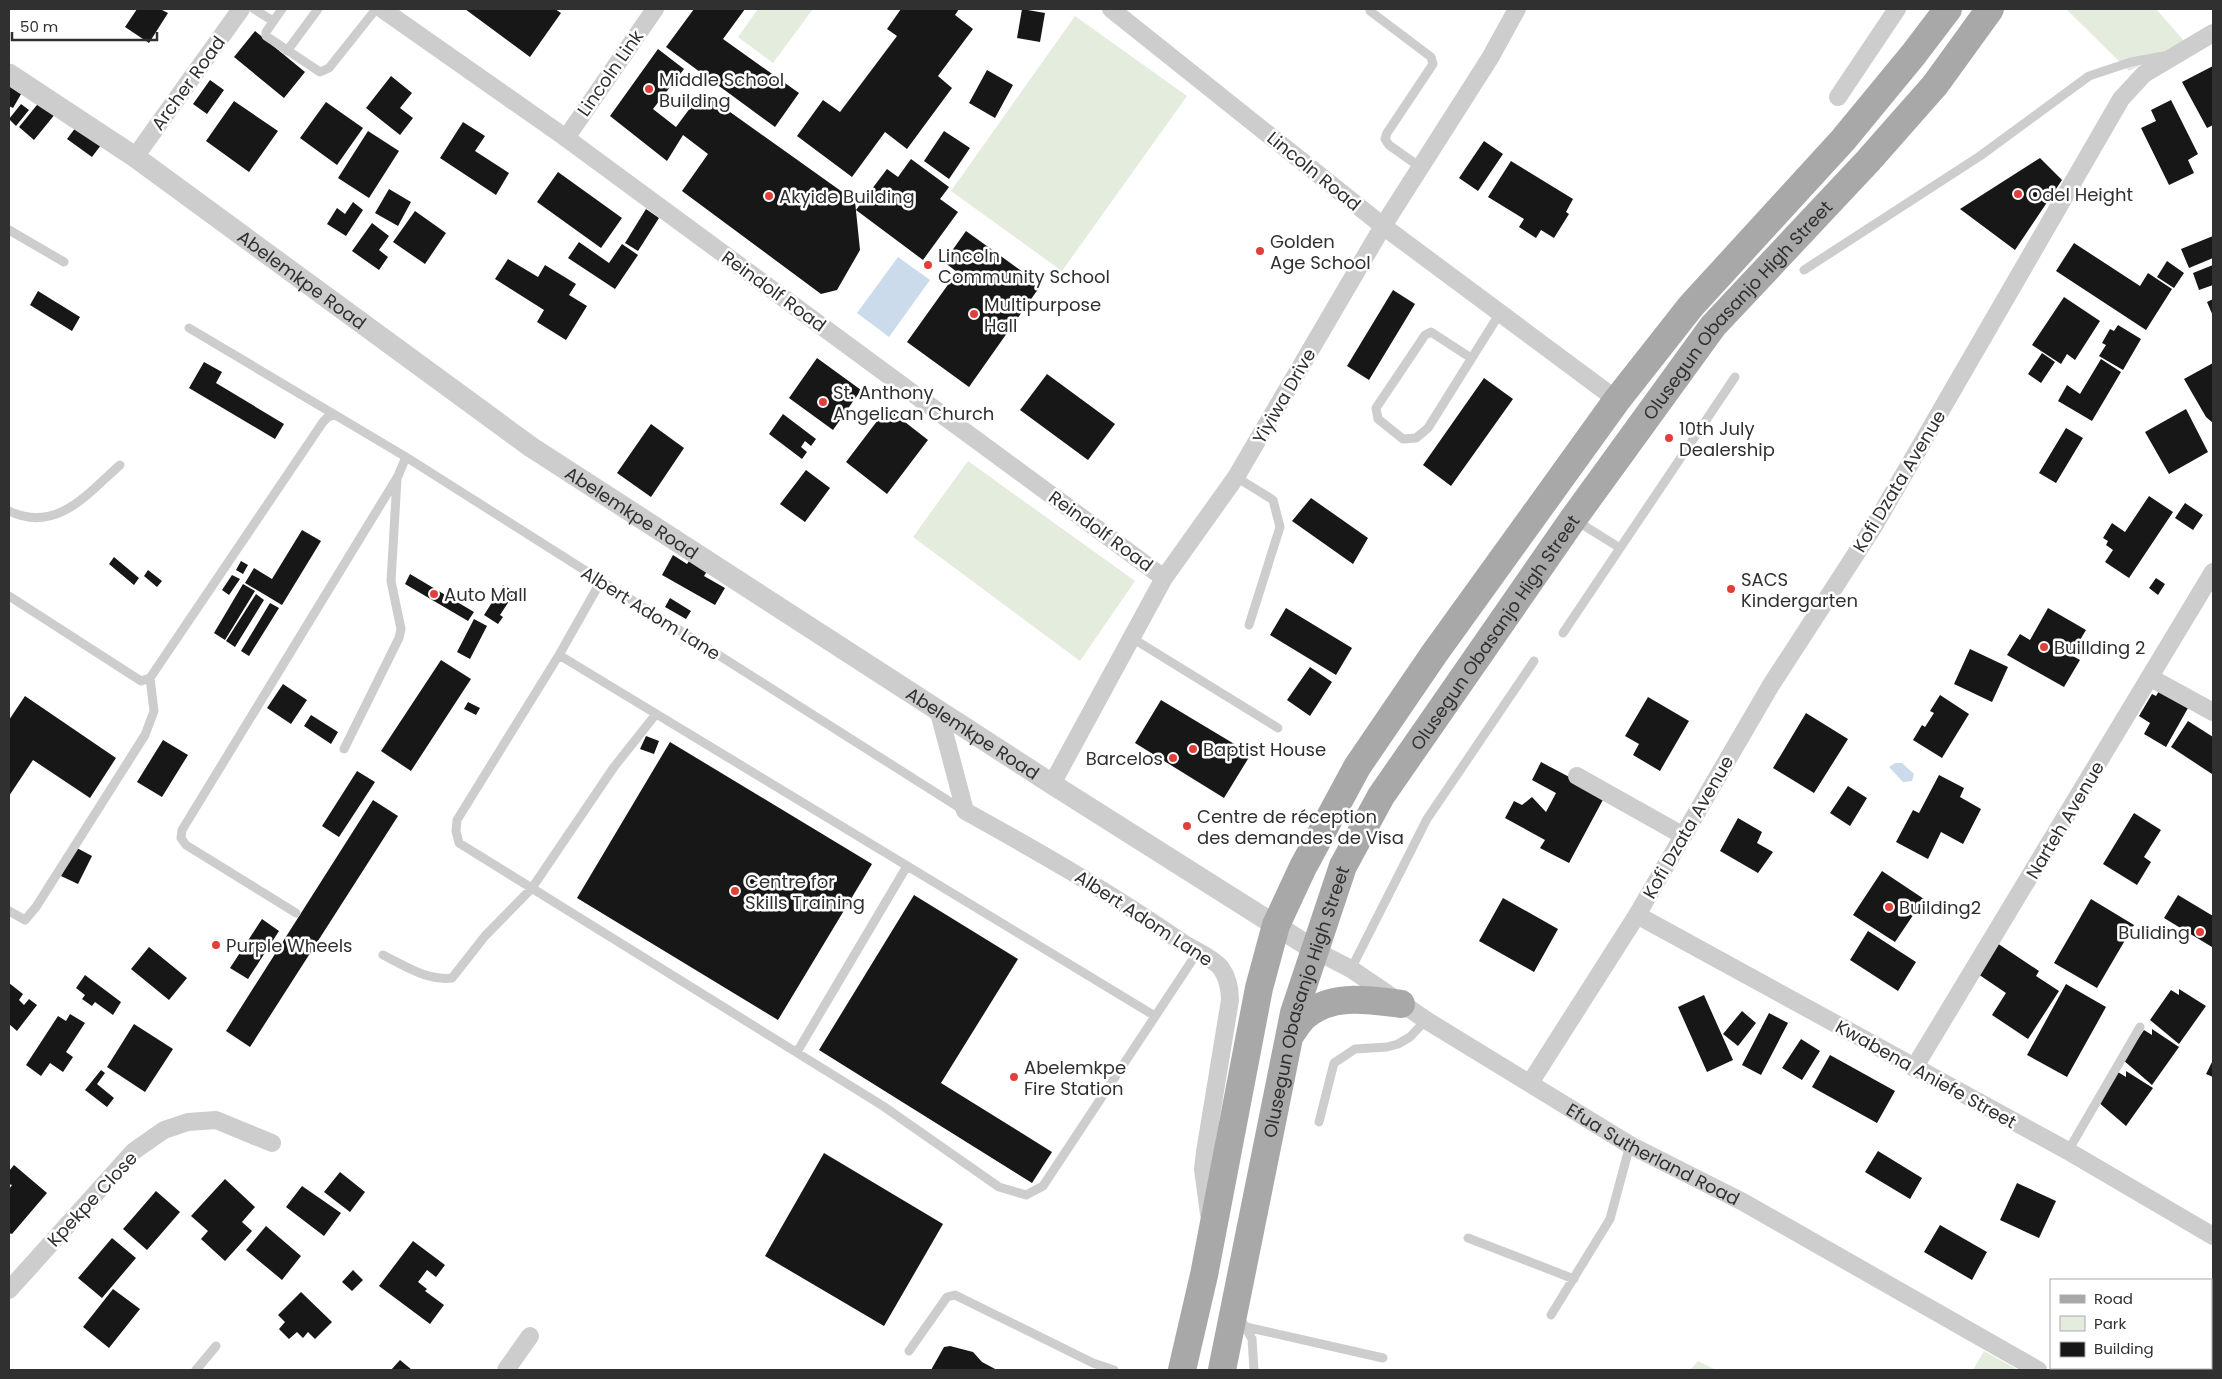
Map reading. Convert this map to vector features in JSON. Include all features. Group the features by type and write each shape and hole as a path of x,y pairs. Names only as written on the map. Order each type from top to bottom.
{"main road":[{"name":"Olusegun Obasanjo High Street","path":"1182,1370 1212,1231 1260,988 1276,925 1303,867 1357,768 1434,654 1617,400 1691,306 1843,140 1948,9"},
{"name":"Olusegun Obasanjo High Street","path":"1222,1370 1239,1319 1290,1035 1301,989 1316,951 1343,866 1382,796 1573,519 1713,326 1868,161 1935,85 1990,9"},
{"path":"1290,1035 1305,1016 1319,1008 1348,998 1400,1004"}],"street":[{"name":"Archer Road","path":"135,156 241,9"},
{"name":"Reindolf Road","path":"382,9 566,138 1164,578"},
{"name":"Lincoln Link","path":"566,138 655,9"},
{"name":"Yiyiwa Drive","path":"1052,784 1164,578 1236,477 1383,226 1490,58 1518,9"},
{"path":"1838,97 1897,9"},
{"name":"Lincoln Road","path":"1116,10 1383,226 1617,400"},
{"name":"Kofi Dzata Avenue","path":"1530,1084 1637,915 1771,685 1874,526 2122,98 2144,74 2174,54 2213,33"},
{"name":"Abelemkpe Road","path":"9,74 135,156 531,447 1052,784 1276,925"},
{"name":"Narteh Avenue","path":"1914,1068 2151,678 2213,572"},
{"path":"2151,678 2213,712"},
{"path":"938,709 966,811"},
{"path":"1577,776 1682,835"},
{"name":"Albert Adom Lane","path":"966,811 1108,893 1197,953 1214,961 1221,969 1230,985 1230,1000 1204,1152 1204,1169 1212,1231"},
{"name":"Kwabena Aniefe Street","path":"1637,915 2068,1151 2213,1236"},
{"name":"Efua Sutherland Road","path":"1276,925 1316,951 1350,969 1400,1004 1630,1145 1743,1202 2038,1370"},
{"name":"Kpekpe Close","path":"9,1290 134,1151 164,1130 188,1122 216,1120 272,1143"},
{"path":"506,1370 530,1336"}],"lane":[{"path":"254,9 273,21"},
{"path":"282,9 266,32 266,36 320,72 325,71 376,9"},
{"path":"287,51 318,9"},
{"path":"1370,11 1431,57 1433,64 1387,133 1386,139 1389,145 1420,167"},
{"path":"1804,270 1980,156 2089,76 2131,62 2174,54"},
{"path":"9,230 64,262"},
{"path":"1471,358 1431,332 1425,335 1383,395 1376,408 1378,419 1403,439 1416,438 1428,428 1500,313"},
{"name":"Albert Adom Lane","path":"189,328 406,457 966,811"},
{"path":"1563,633 1735,377"},
{"path":"9,596 141,681 150,678 323,422 328,417 335,416"},
{"path":"296,913 186,845 181,838 182,830 398,476 406,457"},
{"path":"9,511 45,519 70,510 120,464"},
{"path":"344,749 399,638 401,629 391,581 398,476"},
{"path":"1236,477 1273,500 1280,527 1249,625"},
{"path":"1573,519 1620,548"},
{"path":"601,581 559,655 457,820 456,831 459,843 883,1106 999,1187 1026,1195 1043,1186 1197,953"},
{"path":"1132,638 1278,728"},
{"path":"559,655 1155,1016"},
{"path":"1350,969 1427,820 1534,661"},
{"path":"9,911 25,920 36,907 140,743 154,711 150,678"},
{"path":"384,955 439,980 452,978 485,936 532,888 614,767 656,714"},
{"path":"797,1052 907,866"},
{"path":"1320,1122 1334,1063 1355,1049 1387,1047 1398,1044 1410,1037 1426,1020"},
{"path":"2068,1151 2140,1027"},
{"path":"1551,1315 1610,1220 1630,1145"},
{"path":"1468,1238 1574,1279"},
{"path":"909,1352 947,1297 955,1294 1079,1356 1114,1370"},
{"path":"1239,1319 1383,1358"},
{"path":"1239,1319 1252,1339 1254,1370"},
{"path":"196,1370 216,1346"}],"green space":[{"path":"758,9 813,9 773,63 738,37"},
{"path":"2066,9 2156,9 2185,42 2129,71"},
{"path":"1075,16 1187,96 1062,271 951,191"},
{"path":"968,461 1135,581 1080,661 913,537"},
{"path":"1984,1351 2018,1370 1973,1370"},
{"path":"1698,1361 1716,1370 1690,1370"}],"water":[{"path":"898,257 930,280 889,337 857,313"},
{"path":"1895,763 1902,763 1914,774 1912,781 1903,782 1889,767"}],"building":[{"path":"137,9 160,9 168,13 149,43 125,27"},
{"path":"465,9 555,9 561,13 530,57"},
{"path":"694,9 745,9 723,39 799,93 775,127 666,47"},
{"path":"901,9 959,9 955,15 973,29 938,76 952,88 907,149 885,132 852,177 797,136 823,100 840,112 897,36 887,29"},
{"path":"1022,9 1045,13 1040,42 1017,38"},
{"path":"255,31 305,72 284,98 234,57"},
{"name":"Akyide Building","path":"658,49 684,69 653,109 676,127 702,92 855,201 860,250 837,290 821,294 682,191 708,154 683,135 667,161 610,116"},
{"path":"2213,66 2213,125 2207,128 2182,82"},
{"path":"987,70 1013,85 995,118 969,103"},
{"path":"391,76 412,93 400,108 413,118 400,135 366,108"},
{"path":"210,80 224,90 207,114 193,104"},
{"path":"9,85 24,89 13,108 9,106"},
{"path":"41,100 56,113 34,140 19,127"},
{"path":"2171,100 2198,154 2188,160 2194,173 2169,185 2141,128 2156,121 2151,110"},
{"path":"234,101 278,131 249,172 206,141"},
{"path":"326,102 363,128 337,165 300,138"},
{"path":"21,104 29,110 16,126 9,119"},
{"path":"463,122 485,136 475,151 509,173 496,195 440,158"},
{"path":"79,123 104,141 92,157 67,139"},
{"path":"368,131 399,151 369,198 338,178"},
{"path":"944,131 970,148 949,179 924,161"},
{"path":"1484,141 1503,154 1478,191 1459,178"},
{"name":"Odel Height","path":"2040,158 2062,180 2015,250 1960,209"},
{"path":"911,159 949,187 940,199 958,212 923,260 856,210 887,169 898,177"},
{"path":"1511,161 1573,199 1566,212 1569,214 1554,238 1541,230 1536,238 1519,227 1524,219 1488,197"},
{"path":"558,172 622,218 601,248 537,202"},
{"path":"389,189 411,202 398,226 375,213"},
{"path":"353,202 363,210 346,236 327,224 337,208 345,214"},
{"path":"646,209 659,218 638,251 625,243"},
{"path":"415,211 446,233 425,264 393,242"},
{"path":"372,223 389,236 379,250 388,257 379,270 352,251"},
{"name":"Multipurpose Hall","path":"966,231 1041,285 969,387 907,342 957,272 944,262"},
{"path":"2213,236 2213,258 2189,268 2181,249"},
{"path":"579,242 609,263 622,244 638,255 615,289 568,258"},
{"path":"2074,243 2140,286 2148,273 2172,289 2146,330 2056,271"},
{"path":"508,259 538,277 545,265 576,284 569,295 587,306 566,340 537,322 544,310 495,279"},
{"path":"2167,261 2184,273 2174,288 2157,277"},
{"path":"2213,265 2213,285 2199,290 2193,273"},
{"path":"1393,290 1415,304 1369,380 1347,366"},
{"path":"38,291 80,317 72,331 30,305"},
{"path":"2064,297 2100,321 2075,360 2067,354 2061,364 2032,345"},
{"path":"2213,299 2213,316 2207,302"},
{"path":"2118,325 2141,339 2123,370 2099,356 2106,345 2102,343 2110,329 2114,331"},
{"path":"2042,353 2055,362 2041,383 2028,374"},
{"path":"817,358 861,390 833,430 789,398"},
{"path":"2101,359 2121,372 2092,421 2058,401 2067,385 2080,394"},
{"path":"204,362 222,372 216,383 284,424 275,439 189,388"},
{"path":"2213,363 2213,423 2206,417 2184,379"},
{"path":"1047,374 1115,424 1088,460 1020,410"},
{"path":"1484,378 1513,399 1451,486 1423,465"},
{"path":"887,408 928,440 887,494 846,462"},
{"path":"2186,409 2208,452 2169,474 2145,432"},
{"path":"783,414 816,439 811,446 805,441 801,447 807,452 802,459 769,434"},
{"path":"651,424 684,448 651,497 617,473"},
{"path":"2066,428 2083,438 2056,483 2039,473"},
{"path":"806,470 830,488 805,522 780,504"},
{"path":"2149,496 2173,512 2129,578 2105,562 2113,550 2106,545 2108,541 2103,538 2112,523 2125,532"},
{"path":"1311,498 1368,538 1353,564 1292,521"},
{"path":"2185,503 2203,515 2193,530 2175,518"},
{"path":"302,530 321,541 282,605 245,583 254,568 272,579"},
{"path":"673,555 687,564 691,558 709,568 704,576 725,588 715,605 662,575"},
{"path":"114,557 139,578 134,585 109,564"},
{"path":"241,561 248,565 243,574 236,570"},
{"path":"148,570 162,581 157,587 144,576"},
{"path":"410,574 474,612 468,621 405,584"},
{"path":"232,575 240,579 229,595 222,590"},
{"path":"2156,578 2165,584 2158,595 2149,588"},
{"path":"243,584 255,591 225,640 214,633"},
{"path":"503,585 515,592 500,615 503,617 498,624 484,615"},
{"path":"256,594 264,600 235,647 226,641"},
{"path":"670,598 691,611 686,619 665,607"},
{"path":"270,603 279,608 249,656 241,651"},
{"path":"1286,608 1352,648 1336,675 1270,635"},
{"name":"Buillding 2","path":"2048,608 2086,630 2071,655 2080,660 2064,687 2007,655 2020,634 2030,640"},
{"path":"474,619 487,626 470,659 457,652"},
{"path":"1970,649 2008,667 1992,702 1954,684"},
{"path":"441,660 471,679 411,771 381,751"},
{"path":"1310,667 1332,682 1310,716 1287,700"},
{"path":"283,684 307,700 291,724 267,708"},
{"path":"2159,691 2188,708 2166,747 2144,734 2150,723 2139,716 2152,694 2156,696"},
{"path":"1940,695 1969,714 1942,758 1913,740 1922,725 1925,727 1934,713 1930,711"},
{"path":"25,696 116,758 90,798 33,760 9,796 9,720"},
{"path":"1648,697 1689,721 1660,771 1633,755 1639,744 1625,736"},
{"name":"Baptist House","path":"1161,700 1251,754 1224,798 1135,743"},
{"path":"468,702 480,708 476,715 464,709"},
{"path":"1806,713 1848,739 1814,793 1773,768"},
{"path":"311,715 338,732 331,744 304,726"},
{"path":"2188,721 2213,737 2212,774 2171,747"},
{"path":"646,736 659,741 654,754 640,749"},
{"path":"163,740 188,755 162,797 137,782"},
{"path":"670,742 872,864 778,1020 577,898"},
{"path":"1541,762 1605,796 1569,863 1540,848 1545,840 1505,818 1514,801 1522,805 1532,797 1546,812 1556,793 1532,780"},
{"path":"357,771 375,782 339,837 322,826"},
{"path":"1939,775 1964,788 1960,797 1981,809 1963,844 1941,832 1928,859 1896,842 1913,810 1919,813"},
{"path":"1848,786 1867,798 1850,826 1830,813"},
{"path":"373,800 398,816 250,1047 226,1031"},
{"path":"2134,813 2161,830 2144,857 2151,862 2137,885 2103,864"},
{"path":"1738,818 1762,832 1757,843 1773,852 1758,873 1720,851"},
{"path":"75,847 92,856 78,884 61,876"},
{"name":"Building2","path":"1882,871 1924,899 1895,942 1853,915"},
{"path":"914,895 1018,959 941,1083 1052,1152 1032,1183 819,1050"},
{"name":"Buliding","path":"2178,895 2213,916 2212,947 2164,918"},
{"path":"1503,898 1558,929 1534,972 1479,941"},
{"path":"2091,899 2134,925 2097,988 2054,963"},
{"path":"262,919 279,931 248,979 230,968"},
{"path":"1868,931 1916,962 1898,991 1850,960"},
{"path":"1997,943 2039,971 2036,976 2059,991 2028,1039 1992,1015 2006,993 1978,974"},
{"path":"149,947 187,978 169,1000 131,969"},
{"path":"85,975 121,1002 113,1015 95,1002 92,1006 82,999 85,995 76,988"},
{"path":"9,983 23,994 19,1000 24,1005 29,999 37,1005 17,1031 9,1024"},
{"path":"2066,984 2106,1007 2067,1077 2027,1055"},
{"path":"2179,989 2206,1006 2179,1044 2150,1020 2171,990 2179,995"},
{"path":"1704,995 1733,1060 1707,1072 1678,1007"},
{"path":"1742,1011 1756,1023 1738,1046 1723,1034"},
{"path":"1769,1013 1788,1023 1761,1075 1742,1065"},
{"path":"70,1014 85,1023 66,1052 73,1057 63,1072 50,1063 41,1076 26,1065 58,1016 66,1021"},
{"path":"134,1024 173,1049 145,1092 107,1067"},
{"path":"2152,1029 2179,1047 2152,1085 2123,1060 2144,1030 2152,1035"},
{"path":"1801,1039 1820,1051 1802,1080 1782,1068"},
{"path":"1830,1055 1895,1091 1877,1123 1812,1087"},
{"path":"2213,1060 2213,1077 2206,1074"},
{"path":"101,1070 105,1073 97,1084 114,1098 107,1107 85,1090"},
{"path":"2126,1071 2153,1088 2126,1126 2097,1101 2118,1072 2126,1077"},
{"path":"1878,1151 1922,1178 1910,1199 1865,1172"},
{"path":"824,1153 943,1224 884,1326 765,1256"},
{"path":"14,1165 47,1193 12,1234 9,1233 9,1189 12,1185 9,1184 9,1171"},
{"path":"340,1172 365,1192 350,1212 324,1192"},
{"path":"225,1179 255,1207 242,1222 252,1231 225,1261 201,1239 208,1231 191,1216"},
{"path":"2017,1183 2056,1201 2039,1238 2000,1220"},
{"path":"302,1186 341,1213 324,1236 286,1207"},
{"path":"156,1191 180,1212 147,1250 123,1229"},
{"path":"1940,1225 1987,1252 1972,1280 1924,1252"},
{"path":"266,1226 301,1256 282,1280 246,1250"},
{"path":"112,1238 136,1258 102,1298 78,1278"},
{"path":"413,1241 445,1265 436,1277 427,1270 418,1282 427,1289 425,1291 444,1305 430,1324 379,1286"},
{"path":"353,1270 363,1280 352,1291 342,1282"},
{"path":"113,1289 140,1309 109,1348 83,1327"},
{"path":"301,1292 332,1322 315,1339 308,1332 303,1338 297,1332 289,1339 279,1329 285,1322 278,1315"},
{"path":"950,1346 973,1352 982,1362 997,1370 931,1370 944,1347"},
{"path":"400,1360 412,1370 391,1370"}],"place":[{"name":"Middle School Building","path":"649,89"},
{"name":"Odel Height","path":"2018,194"},
{"name":"Akyide Building","path":"769,196"},
{"name":"Golden Age School","path":"1260,251"},
{"name":"Lincoln Community School","path":"928,265"},
{"name":"Multipurpose Hall","path":"974,314"},
{"name":"St. Anthony Angelican Church","path":"823,402"},
{"name":"10th July Dealership","path":"1669,438"},
{"name":"SACS Kindergarten","path":"1731,589"},
{"name":"Auto Mall","path":"434,594"},
{"name":"Buillding 2","path":"2044,647"},
{"name":"Baptist House","path":"1193,749"},
{"name":"Barcelos","path":"1173,758"},
{"name":"Centre de réception des demandes de Visa","path":"1187,826"},
{"name":"Centre for Skills Training","path":"735,891"},
{"name":"Building2","path":"1889,907"},
{"name":"Buliding","path":"2200,932"},
{"name":"Purple Wheels","path":"216,945"},
{"name":"Abelemkpe Fire Station","path":"1014,1077"}]}
